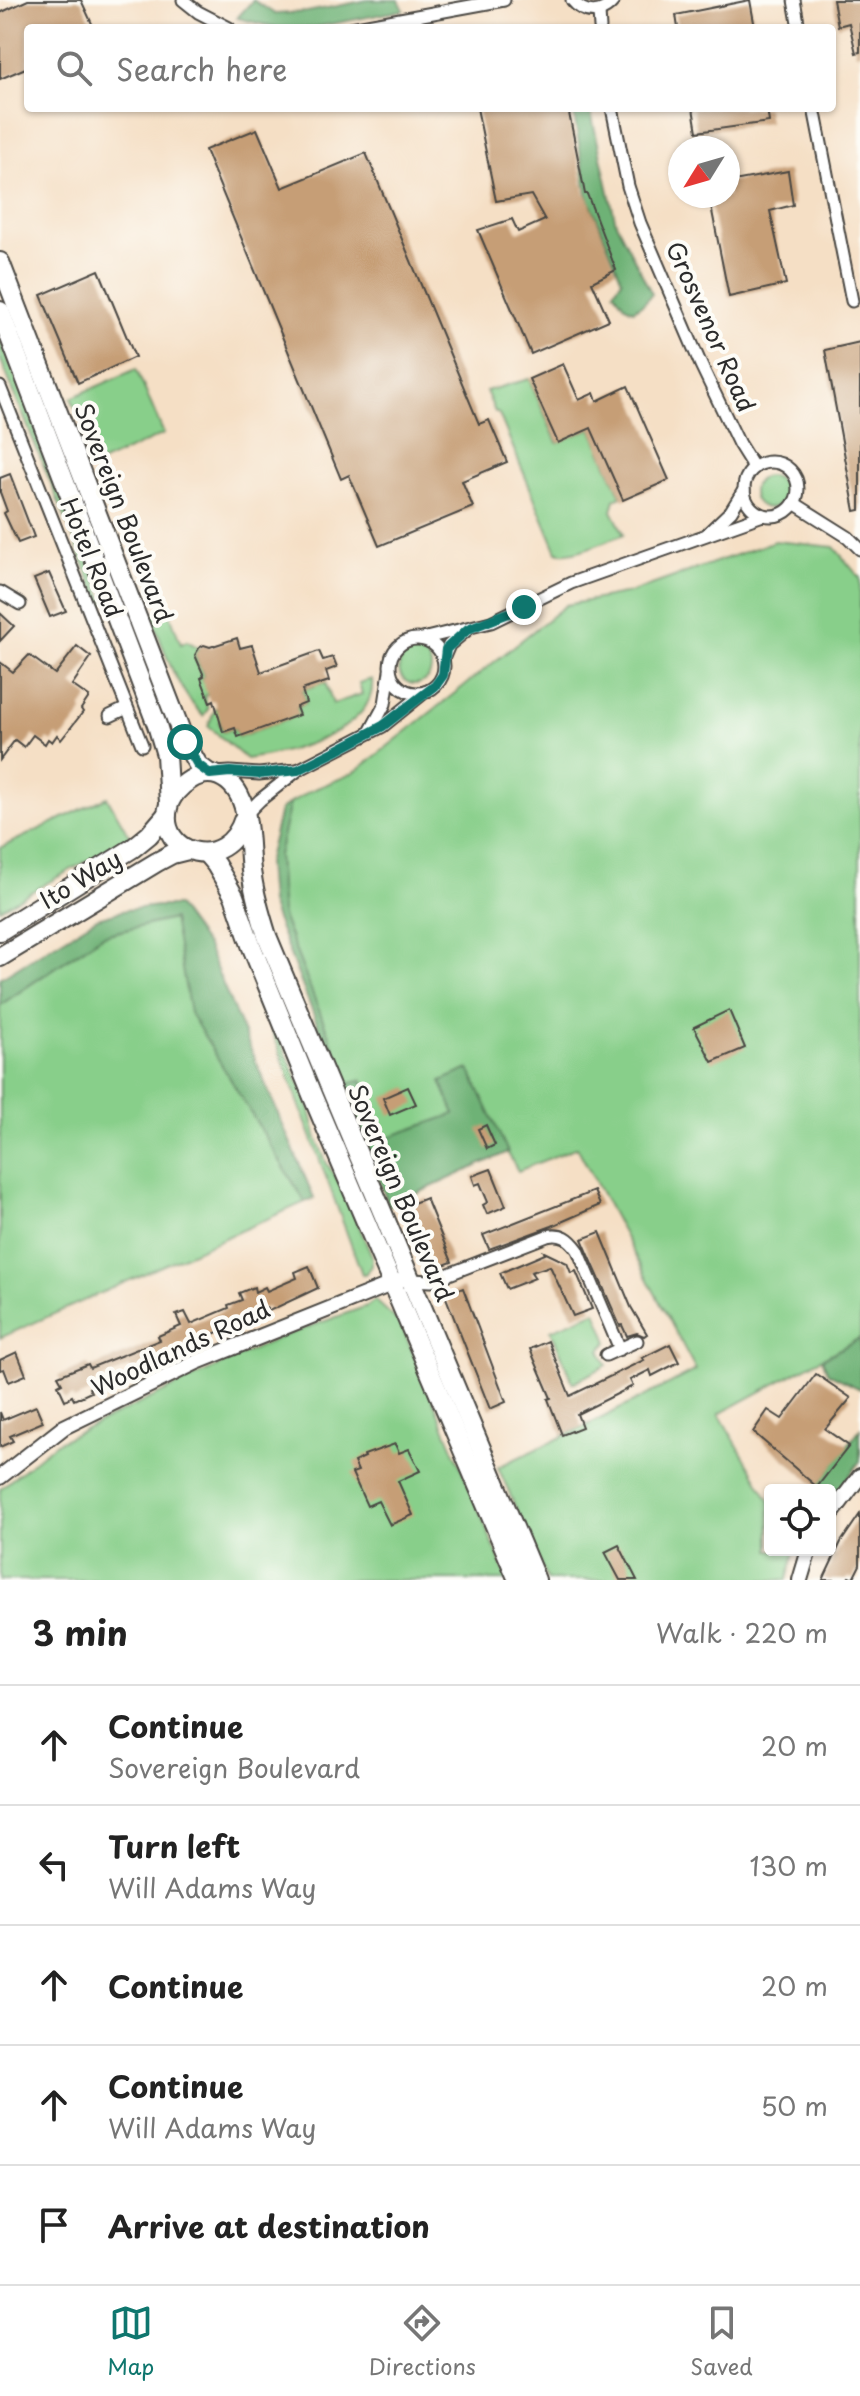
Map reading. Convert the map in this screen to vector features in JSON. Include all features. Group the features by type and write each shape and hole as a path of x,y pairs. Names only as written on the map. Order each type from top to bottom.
{"main road":[{"name":"Sovereign Boulevard","path":"0,262 185,742 198,765 210,774"},
{"name":"Sovereign Boulevard","path":"0,312 157,725 166,755 168,808"},
{"path":"210,774 226,780 237,790 244,817 240,830 231,842 219,850 197,852 173,836 168,808 185,783 199,775 210,774"},
{"name":"Ito Way","path":"0,931 120,857 149,835 168,808"},
{"name":"Sovereign Boulevard","path":"244,817 251,874 267,936 536,1580"},
{"name":"Sovereign Boulevard","path":"197,852 216,865 234,896 255,956 518,1580"},
{"name":"Ito Way","path":"0,957 172,854 197,852"}],"street":[{"path":"183,0 221,24"},
{"path":"373,24 504,0"},
{"path":"572,0 584,11 599,12 614,0"},
{"path":"794,0 798,24"},
{"path":"599,12 600,24"},
{"name":"Grosvenor Road","path":"613,112 626,179 640,223 701,365 754,468"},
{"path":"815,112 852,301"},
{"name":"Hotel Road","path":"0,387 142,745"},
{"path":"371,730 385,704 393,654 400,645 409,640 468,629 508,615 571,583 665,552 763,515 781,515 797,496 796,479 786,466 770,462 754,468 748,474 744,490 731,511 705,536"},
{"path":"744,490 750,506 763,515"},
{"path":"794,503 848,537 860,549"},
{"path":"0,592 20,604"},
{"path":"443,659 449,645 468,629"},
{"path":"244,817 298,770 391,720 440,681 443,659 436,646 422,639"},
{"path":"390,668 392,678 402,689 425,692"},
{"path":"110,716 127,708"},
{"path":"210,774 298,770"},
{"path":"412,1280 431,1281 547,1236 563,1236 578,1250 620,1349"},
{"name":"Woodlands Road","path":"0,1477 64,1427 197,1362 392,1282 412,1280"},
{"path":"606,1355 637,1341"},
{"path":"836,1508 860,1476"},
{"path":"800,1580 807,1556"}],"green space":[{"path":"253,0 275,14 307,12 368,0 399,0 404,10 332,24 262,24 237,18"},
{"path":"574,112 591,112 616,223 652,294 633,310 625,306 614,291 622,280 587,194"},
{"path":"0,339 105,602 102,609 0,358"},
{"path":"136,369 164,434 100,463 71,398"},
{"path":"529,379 557,443 591,428 621,496 615,499 612,511 624,534 580,551 557,552 499,414 495,412 486,391"},
{"path":"769,476 780,481 785,492 780,503 769,508 758,503 753,492 758,481"},
{"path":"775,541 834,547 860,578 860,1338 719,1414 764,1491 764,1556 793,1556 787,1580 547,1580 498,1467 696,1370 577,1147 518,1171 507,1152 406,1199 362,1080 348,1085 282,916 278,855 290,803 354,773 566,605 629,593"},
{"path":"168,609 181,644 187,641 199,648 195,656 204,676 201,678 210,693 204,696 208,709 203,716 178,681 151,615"},
{"path":"415,652 426,657 431,668 426,679 415,684 404,679 399,668 404,657"},
{"path":"372,679 370,697 360,713 345,726 326,737 283,752 246,759 208,726 215,709 227,704 231,717 219,722 223,732 235,728 238,737 298,715 296,707 306,703 302,690 325,682 333,704 362,694 359,683"},
{"path":"107,797 130,837 0,909 0,848"},
{"path":"290,803 278,855 282,916 348,1084 362,1080 386,1138 455,1114 441,1081 469,1069 508,1152 389,1206 270,904 267,863 280,810"},
{"path":"157,906 177,906 207,947 314,1198 305,1202 190,1013 173,919 103,935 0,1005 0,978 97,918"},
{"path":"173,919 314,1198 0,1338 0,1005 104,935"},
{"path":"249,969 309,1106 326,1162 344,1190 372,1257 372,1266 365,1274 362,1274"},
{"path":"375,1300 401,1324 508,1580 0,1580 0,1489 56,1443 278,1338 367,1306"},
{"path":"596,1311 608,1342 600,1350 607,1365 573,1383 551,1330"},
{"path":"860,1338 860,1389 828,1373 822,1359"},
{"path":"860,1429 860,1461 836,1495 836,1484 819,1484"}],"building":[{"path":"28,0 81,0 92,24 24,24 24,69 0,79 0,13"},
{"path":"750,0 754,24 677,24 676,15"},
{"path":"833,0 860,0 860,52 856,53 849,23 838,26"},
{"path":"478,112 569,112 585,194 616,270 592,282 609,320 531,354 478,230 512,219 518,232 545,220 531,195 496,201"},
{"path":"694,112 768,112 769,122 697,132"},
{"path":"257,129 282,188 366,153 479,424 489,420 507,462 462,481 473,507 379,546 349,475 341,479 205,150"},
{"path":"788,171 793,205 770,211 786,284 729,297 711,208 740,208 740,180"},
{"path":"99,270 135,357 78,383 41,295"},
{"path":"860,342 860,510 855,511 825,350"},
{"path":"563,364 579,400 594,393 597,401 628,386 669,480 623,500 591,428 558,443 529,379"},
{"path":"10,474 34,537 18,543 4,513 7,511 0,492 0,478"},
{"path":"49,573 66,611 50,617 34,579"},
{"path":"0,613 14,626 0,641"},
{"path":"237,638 240,648 252,645 261,672 319,651 323,660 333,657 337,667 326,671 329,681 302,690 306,703 296,707 299,715 238,737 235,728 223,732 214,700 210,702 195,655 204,645 210,647"},
{"path":"77,646 91,657 72,685 89,697 81,709 83,712 61,740 57,735 52,742 48,739 45,744 33,735 24,747 15,740 0,760 0,662 13,672 29,655 55,674"},
{"path":"729,1010 745,1048 712,1062 694,1027"},
{"path":"408,1087 416,1104 390,1115 383,1098"},
{"path":"486,1125 495,1145 487,1149 478,1129"},
{"path":"491,1169 506,1206 487,1214 483,1205 488,1202 480,1183 475,1185 472,1176"},
{"path":"594,1191 600,1205 489,1249 483,1235"},
{"path":"426,1198 452,1262 433,1269 408,1205"},
{"path":"600,1232 631,1307 647,1334 644,1336 637,1333 627,1336 620,1326 582,1239"},
{"path":"544,1252 567,1263 571,1273 576,1271 592,1309 573,1316 550,1266 531,1272 535,1278 507,1289 500,1273"},
{"path":"309,1266 318,1288 269,1311 267,1307 229,1322 231,1327 200,1339 199,1336 161,1354 162,1357 96,1382 89,1388 91,1392 74,1400 72,1396 65,1400 58,1385 62,1383 58,1376 88,1364 90,1368 160,1340 158,1336 181,1326 176,1315 185,1312 191,1324 242,1300 239,1293 254,1287 255,1292 265,1287 267,1291 297,1278 295,1272"},
{"path":"463,1288 506,1402 490,1409 445,1295"},
{"path":"548,1341 570,1396 670,1344 679,1362 652,1376 650,1370 630,1380 633,1386 577,1414 582,1427 562,1435 548,1399 551,1398 530,1349"},
{"path":"17,1352 26,1375 9,1382 4,1369 0,1370 0,1360"},
{"path":"816,1374 851,1398 825,1429 849,1446 819,1484 814,1484 753,1432 768,1410 782,1419"},
{"path":"36,1406 43,1422 10,1436 13,1441 0,1447 0,1412 3,1420"},
{"path":"395,1444 399,1453 409,1449 420,1471 398,1481 413,1515 390,1525 378,1501 367,1506 352,1473 358,1471 354,1462 364,1455"},
{"path":"860,1514 860,1565 853,1579 823,1580 836,1556 841,1542"},
{"path":"619,1545 637,1580 620,1580 605,1552"}],"route":[{"path":"185,742 198,765 210,774 298,770 383,726 435,686 443,675 446,649 468,629 524,607"}]}
